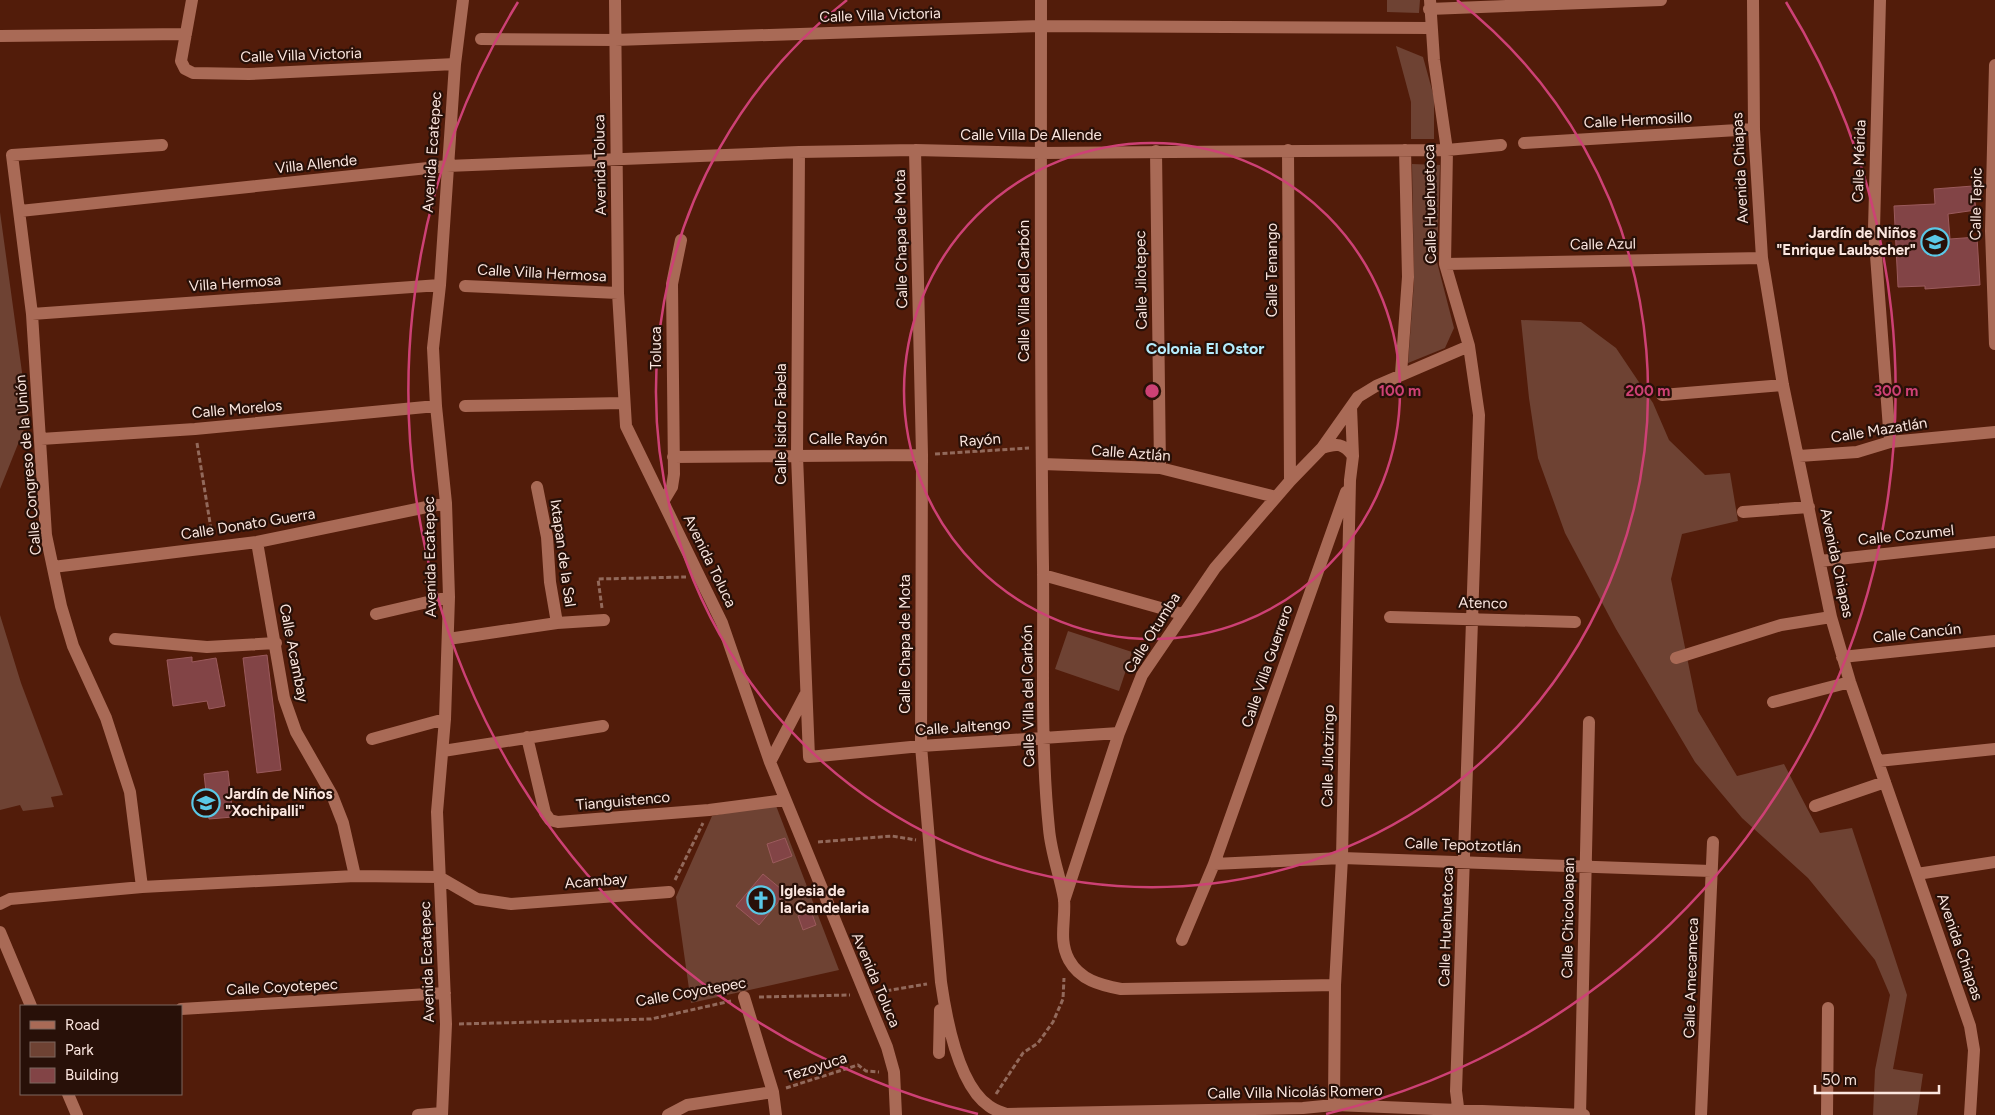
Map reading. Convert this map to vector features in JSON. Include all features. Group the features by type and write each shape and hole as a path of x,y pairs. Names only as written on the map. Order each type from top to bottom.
{"street":[{"name":"Calle Villa Victoria","path":"192,0 181,61 185,69 193,73 250,74 455,64"},
{"name":"Avenida Ecatepec","path":"442,1114 446,1024 437,812 446,719 449,597 446,503 436,406 433,348 440,285 455,64 463,0"},
{"name":"Avenida Toluca","path":"615,0 618,293 623,403 626,426 722,623 770,762 863,994 887,1047 894,1072 896,1115"},
{"name":"Calle Villa del Carbón","path":"1041,0 1040,447 1042,464 1043,737 1049,829 1064,901 1062,936 1069,960 1083,977 1100,985 1121,989 1335,986"},
{"path":"1430,5 1661,0"},
{"name":"Avenida Chiapas","path":"1753,0 1754,129 1762,258 1783,385 1831,617 1842,657 1973,1038 1970,1115"},
{"name":"Calle Mérida","path":"1880,0 1874,229 1890,442"},
{"name":"Calle Huehuetoca","path":"1430,5 1431,28 1446,150 1445,264 1469,346 1480,415 1472,619 1458,1112"},
{"name":"Calle Villa Victoria","path":"481,38 615,40 1041,26 1431,28"},
{"path":"0,36 186,34"},
{"name":"Calle Tepic","path":"1995,65 1991,231 1995,344"},
{"name":"Calle Hermosillo","path":"1524,143 1754,129"},
{"name":"Calle Congreso de la Unión","path":"142,887 130,792 106,718 73,646 61,606 46,535 32,314 12,155 162,145"},
{"path":"1446,150 1501,145"},
{"name":"Calle Villa De Allende","path":"616,161 798,152 915,150 1040,153 1446,150"},
{"name":"Calle Chapa de Mota","path":"915,150 922,455 921,746 941,982 946,1019 956,1050 976,1092 988,1106 1006,1114"},
{"name":"Calle Tenango","path":"1288,150 1290,481"},
{"path":"1402,374 1408,278 1405,150"},
{"name":"Calle Jilotepec","path":"1156,151 1160,468"},
{"name":"Calle Isidro Fabela","path":"798,152 796,456 809,757"},
{"name":"Villa Allende","path":"20,211 447,166 616,161"},
{"name":"Toluca","path":"673,457 672,284 681,240"},
{"name":"Calle Azul","path":"1445,264 1762,258"},
{"name":"Villa Hermosa","path":"32,314 440,285"},
{"name":"Calle Villa Hermosa","path":"464,286 618,293"},
{"name":"Calle Otumba","path":"1064,901 1119,733 1142,675 1215,568 1290,481 1322,448 1358,397 1402,374 1469,346"},
{"path":"1662,395 1783,385"},
{"path":"465,406 623,403"},
{"name":"Calle Morelos","path":"41,438 195,429 436,406"},
{"name":"Calle Jilotzingo","path":"1334,1105 1335,986 1342,858 1350,480 1353,456 1351,407"},
{"name":"Calle Mazatlán","path":"1798,456 1857,452 1890,442 1995,432"},
{"path":"1322,448 1336,443 1346,446 1353,456"},
{"name":"Calle Rayón","path":"673,457 922,455"},
{"path":"663,502 672,487 673,457"},
{"name":"Calle Aztlán","path":"1042,464 1160,468 1276,497"},
{"name":"Calle Villa Guerrero","path":"1182,940 1214,864 1350,480"},
{"name":"Ixtapan de la Sal","path":"538,487 547,537 550,582 556,623"},
{"name":"Calle Donato Guerra","path":"53,567 258,542 446,503"},
{"path":"1743,512 1809,507"},
{"name":"Calle Acambay","path":"258,542 284,698 296,732 332,794 344,823 355,876"},
{"name":"Calle Cozumel","path":"1820,561 1995,542"},
{"path":"1043,575 1182,614"},
{"path":"376,614 449,597"},
{"name":"Atenco","path":"1390,617 1575,622"},
{"path":"1676,658 1770,627 1831,617"},
{"path":"448,639 556,623 604,620"},
{"path":"115,639 207,647 276,643"},
{"name":"Calle Cancún","path":"1842,657 1995,641"},
{"path":"1773,702 1850,682"},
{"path":"770,762 806,695"},
{"path":"372,739 446,719"},
{"name":"Calle Chicoloapan","path":"1580,1115 1589,722"},
{"path":"443,751 603,726"},
{"name":"Calle Jaltengo","path":"809,757 921,746 1119,733"},
{"name":"Tianguistenco","path":"527,737 545,813 550,820 558,822 709,810 785,800"},
{"path":"1878,761 1995,749"},
{"path":"1815,806 1886,782"},
{"name":"Calle Amecameca","path":"1701,1115 1713,842"},
{"name":"Calle Tepotzotlán","path":"1214,864 1342,858 1711,871"},
{"path":"1917,874 1995,862"},
{"path":"0,904 10,899 142,887 355,876 439,877"},
{"name":"Acambay","path":"439,877 477,899 511,904 669,892"},
{"path":"0,932 32,1005"},
{"path":"939,1053 941,982"},
{"name":"Calle Coyotepec","path":"182,1009 445,994"},
{"path":"744,998 774,1092 776,1115"},
{"path":"1826,1115 1828,1008"},
{"path":"668,1115 687,1105 774,1092"},
{"path":"68,1095 77,1115"},
{"name":"Calle Villa Nicolás Romero","path":"1006,1114 1302,1112 1334,1105 1458,1112 1584,1115"},
{"path":"418,1115 442,1114"}],"path":[{"path":"195,429 214,548"},
{"name":"Rayón","path":"922,455 1040,447"},
{"path":"604,620 598,579 701,577"},
{"path":"669,892 709,810"},
{"path":"802,844 892,836 929,842"},
{"path":"988,1106 1024,1054 1038,1043 1053,1022 1063,999 1064,980 1069,960"},
{"name":"Calle Coyotepec","path":"446,1024 651,1019 744,998 863,994 941,982"},
{"name":"Tezoyuca","path":"774,1092 858,1066 866,1071 894,1072"}],"green space":[{"path":"1387,0 1420,0 1419,13 1387,12"},
{"path":"1396,46 1423,57 1434,97 1434,139 1411,139 1411,102"},
{"path":"1412,164 1440,165 1437,262 1454,328 1445,348 1408,363 1414,282"},
{"path":"0,212 28,416 23,418 24,429 0,489"},
{"path":"1521,320 1581,322 1616,348 1653,403 1669,440 1705,475 1730,473 1738,521 1682,534 1671,579 1698,711 1737,776 1784,764 1820,833 1852,828 1907,995 1893,1069 1923,1074 1917,1115 1873,1115 1875,1070 1890,995 1875,960 1808,878 1742,818 1695,762 1616,629 1565,533 1538,458 1529,398"},
{"path":"0,615 21,683 63,795 51,797 54,807 23,811 20,805 0,810"},
{"path":"1068,631 1132,652 1119,691 1055,669"},
{"path":"775,803 839,970 691,1003 676,897 712,816"}],"building":[{"name":"Jardín de Niños \"Enrique Laubscher\"","path":"1973,186 1976,210 1948,214 1950,239 1977,237 1980,285 1925,289 1925,286 1898,287 1894,206 1935,204 1934,189"},
{"path":"267,655 281,770 257,773 243,658"},
{"path":"192,657 192,662 216,658 225,706 209,709 207,701 173,706 167,660"},
{"path":"228,771 233,817 209,819 204,774"},
{"path":"785,838 792,856 773,863 767,844"},
{"name":"Iglesia de la Candelaria","path":"763,874 786,893 759,925 736,906"},
{"path":"811,911 816,925 803,930 798,916"}],"place":[{"name":"Jardín de Niños \"Enrique Laubscher\"","path":"1935,242"},
{"name":"Jardín de Niños \"Xochipalli\"","path":"206,803"},
{"name":"Iglesia de la Candelaria","path":"761,900"}],"district":[{"name":"Colonia El Ostor","path":"1205,348"}]}
